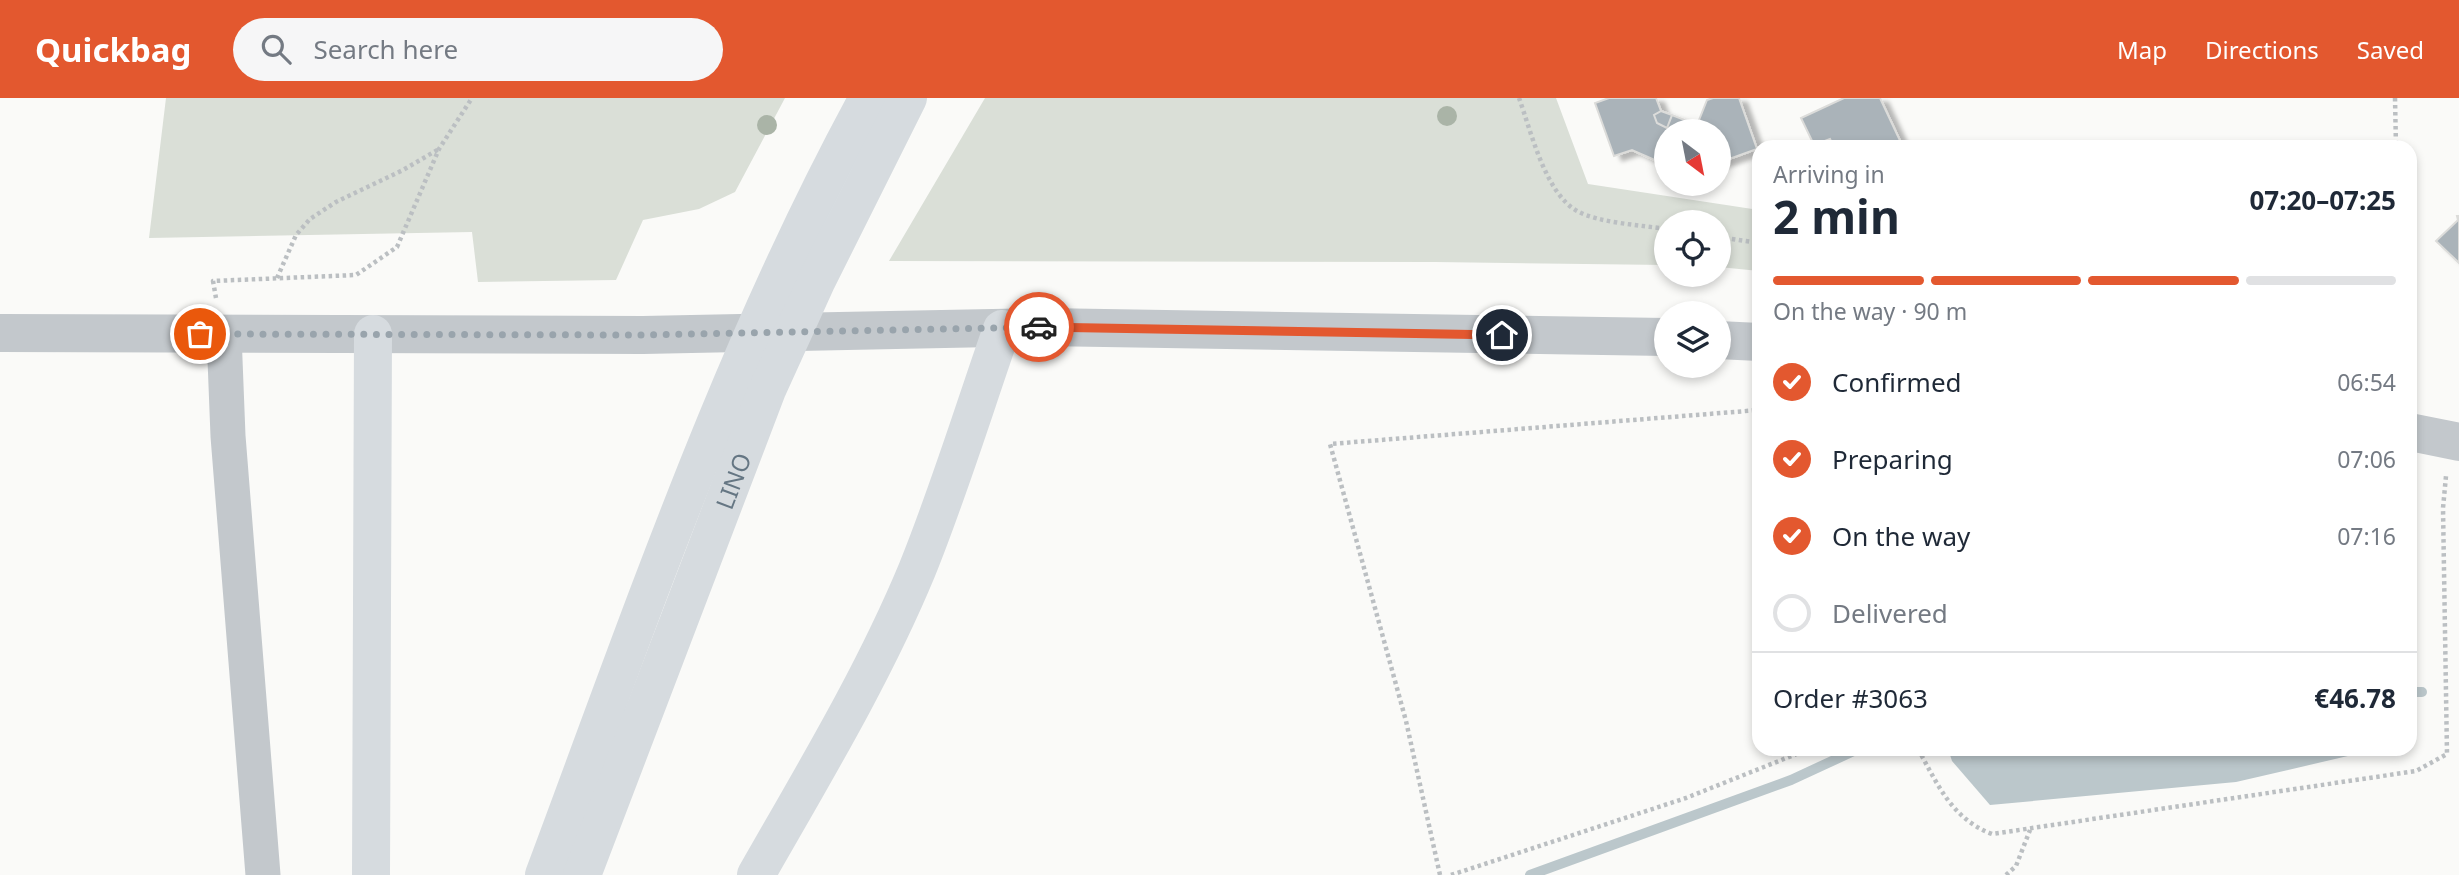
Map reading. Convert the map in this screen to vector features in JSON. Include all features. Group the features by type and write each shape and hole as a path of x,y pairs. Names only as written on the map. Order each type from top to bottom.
{"highway":[{"name":"LINO","path":"544,875 725,400 830,167 867,98"},
{"name":"LINO","path":"582,875 767,390 857,197 908,98"},
{"path":"756,875 836,737 916,570 1002,329"},
{"path":"371,875 373,334"}],"street":[{"path":"0,333 643,335 1044,327 1654,337"},
{"path":"225,334 228,436 263,875"},
{"path":"1731,341 1752,342"},
{"path":"2417,433 2455,441"}],"path":[{"path":"225,334 213,281 356,275 397,247 439,149 472,98"},
{"path":"1519,98 1548,175 1560,197 1577,211 1595,218 1654,227"},
{"path":"2395,98 2396,140"},
{"path":"276,279 296,235 310,219 335,202 403,170 439,149"},
{"path":"1731,239 1752,242"},
{"path":"1440,875 1406,721 1330,444 1752,411"},
{"path":"1922,756 1957,813 1973,827 1992,834 2416,771 2447,754 2443,508 2455,441"},
{"path":"1451,875 1686,798 1791,756"},
{"path":"2006,875 2016,866 2030,830"}],"shaded area":[{"path":"166,98 785,98 735,192 699,209 643,220 616,280 478,282 472,232 149,238"},
{"path":"985,98 1556,98 1588,184 1752,209 1752,270 1731,268 1731,210 1654,210 1654,265 889,261"},
{"path":"1950,756 2348,756 2236,782 1990,805"}],"building":[{"path":"1609,98 1656,98 1661,111 1654,115 1654,160 1632,150 1614,156 1595,103"},
{"path":"1739,98 1754,140 1752,151 1731,158 1731,119 1699,119 1707,100"},
{"path":"1844,98 1880,98 1900,140 1812,140 1801,118"},
{"path":"1661,111 1672,115 1670,119 1656,119 1654,115"},
{"path":"2459,216 2459,263 2436,241 2458,220"}],"waterway":[{"path":"2417,692 2422,692"},
{"path":"1530,875 1791,780 1843,756"}],"way so far":[{"path":"200,334 643,335 1039,327"}],"route":[{"path":"1039,327 1502,335"}]}
